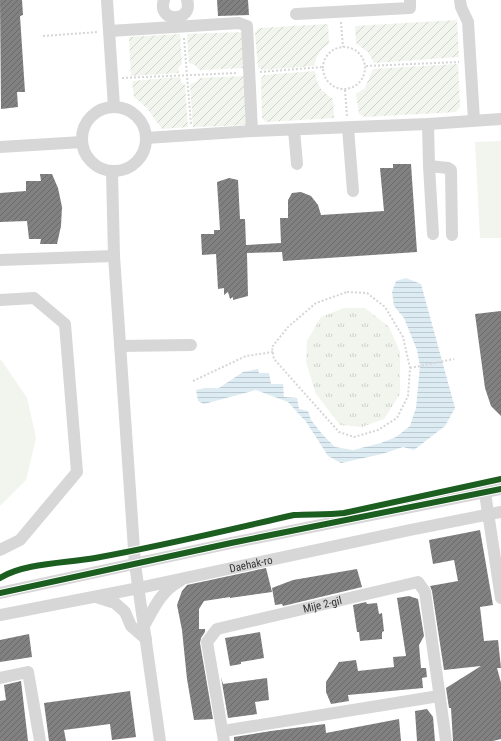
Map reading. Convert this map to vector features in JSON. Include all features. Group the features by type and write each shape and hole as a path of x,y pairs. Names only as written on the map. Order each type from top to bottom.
{"street":[{"path":"107,0 114,107"},
{"path":"164,0 162,6 166,14 177,18 184,14 187,10 188,6 186,0"},
{"path":"296,14 410,8 410,0"},
{"path":"460,0 461,7 468,22 474,120"},
{"path":"109,31 239,23 247,26 252,131"},
{"path":"114,107 123,108 132,113 144,128 146,138 145,148 140,158 132,166 123,170 112,172 95,166 86,155 82,142 82,131 86,122 98,111 114,107"},
{"path":"146,138 252,131 348,128 501,119"},
{"path":"428,124 433,234"},
{"path":"348,128 354,191"},
{"path":"294,130 297,164"},
{"path":"0,147 82,142"},
{"path":"429,166 448,168 450,170 452,235"},
{"path":"112,172 114,256 135,564 160,741"},
{"path":"0,260 114,256"},
{"path":"0,300 34,298 65,324 77,472 20,540 0,550"},
{"path":"120,346 191,345"},
{"path":"0,593 501,489"},
{"path":"485,493 499,574 501,598"},
{"name":"Daehak-ro","path":"0,615 139,588 501,512"},
{"path":"144,626 159,598 170,586 185,578"},
{"name":"Mije 2-gil","path":"439,696 223,736 207,642 217,629 418,582 425,592 446,741"},
{"path":"95,596 115,603 125,612 131,626 146,639"},
{"path":"0,678 28,672 40,741"}],"path":[{"path":"339,11 343,47"},
{"path":"183,26 192,135"},
{"path":"43,36 109,31"},
{"path":"343,47 353,49 359,53 366,66 363,79 358,85 352,89 345,90 331,86 326,81 323,74 324,60 328,54 333,50 343,47"},
{"path":"366,66 471,61"},
{"path":"111,78 250,73 323,67"},
{"path":"345,90 348,128"},
{"path":"347,292 366,293 385,307 403,337 410,368 408,396 397,418 378,430 354,437 339,432 274,359 273,352 272,348 288,327 316,302 347,292"},
{"path":"194,381 246,356 273,352"},
{"path":"410,368 454,359"}],"green space":[{"path":"457,20 459,57 374,63 369,53 356,43 355,26"},
{"path":"328,24 329,44 319,53 314,66 262,70 258,67 255,32 260,28"},
{"path":"244,32 245,68 199,70 195,65 189,63 187,34"},
{"path":"180,34 182,64 178,68 179,73 131,76 129,37"},
{"path":"458,64 460,107 456,112 365,117 359,114 356,94 365,88 373,69"},
{"path":"315,71 320,88 333,99 334,118 266,122 262,118 261,79 264,75"},
{"path":"245,76 247,125 193,127 190,84 196,82 200,78"},
{"path":"180,77 181,82 185,85 188,127 162,129 147,108 134,97 132,81"},
{"path":"501,141 501,238 480,238 475,142"},
{"path":"344,308 365,308 389,327 400,352 400,394 384,419 362,427 340,425 316,394 306,362 307,341 321,317"},
{"path":"0,360 27,398 36,438 26,480 0,506"}],"shaded area":[{"path":"406,278 421,284 455,408 445,426 414,450 403,447 382,454 341,463 328,456 307,423 288,402 256,390 204,404 198,401 196,390 205,388 219,388 243,372 258,369 259,373 269,373 271,384 283,384 284,397 297,398 299,409 308,411 311,420 335,447 353,450 381,443 396,437 410,426 416,408 420,366 417,350 404,318 394,306 392,292 396,281"}],"building":[{"path":"0,0 22,0 23,15 20,16 25,92 17,92 18,107 1,109"},
{"path":"217,0 248,0 249,15 218,16"},
{"path":"393,164 411,164 417,252 283,261 282,252 247,253 248,296 233,300 233,297 230,299 228,292 224,295 224,288 218,289 216,254 202,255 201,234 214,234 214,230 220,230 217,182 229,178 238,180 240,219 245,219 246,245 281,243 280,218 288,218 288,200 292,193 301,192 311,196 318,205 321,215 384,211 380,168 393,168"},
{"path":"40,174 52,174 58,188 62,207 61,226 57,244 40,244 41,239 29,239 27,221 0,222 0,193 26,191 26,181 41,181"},
{"path":"501,311 501,416 491,406 485,388 475,314"},
{"path":"480,530 493,605 480,607 484,641 498,640 501,668 497,668 501,683 501,739 493,741 453,741 451,708 449,708 446,688 481,666 444,670 430,586 458,581 454,560 433,564 429,540"},
{"path":"266,568 272,592 204,601 199,609 199,629 205,629 200,643 213,719 194,720 187,679 182,630 177,605 182,591 187,585"},
{"path":"357,569 362,587 283,606 282,604 275,605 272,588 293,580"},
{"path":"409,596 418,599 424,636 419,645 421,668 426,668 427,677 422,678 423,688 348,695 349,701 331,704 326,692 326,682 339,662 356,660 358,671 394,667 393,657 406,656 397,598"},
{"path":"366,602 367,604 377,603 379,614 382,613 384,631 382,632 382,639 360,641 359,632 357,632 353,605"},
{"path":"260,632 264,658 241,662 241,664 230,666 225,638"},
{"path":"29,634 32,657 0,662 0,640"},
{"path":"221,677 223,684 267,678 269,700 255,702 257,714 228,718"},
{"path":"21,681 28,741 0,741 0,701 6,700 4,685"},
{"path":"130,691 136,737 112,740 110,724 64,730 66,741 49,741 44,703"},
{"path":"427,709 433,717 435,741 417,741 415,711"},
{"path":"399,719 401,741 234,741 234,737 271,731 325,724 326,733"}],"cycle path":[{"path":"0,578 10,573 33,566 84,560 120,553 195,538 294,515 344,513 501,479"},
{"path":"0,593 231,543 501,489"}]}
